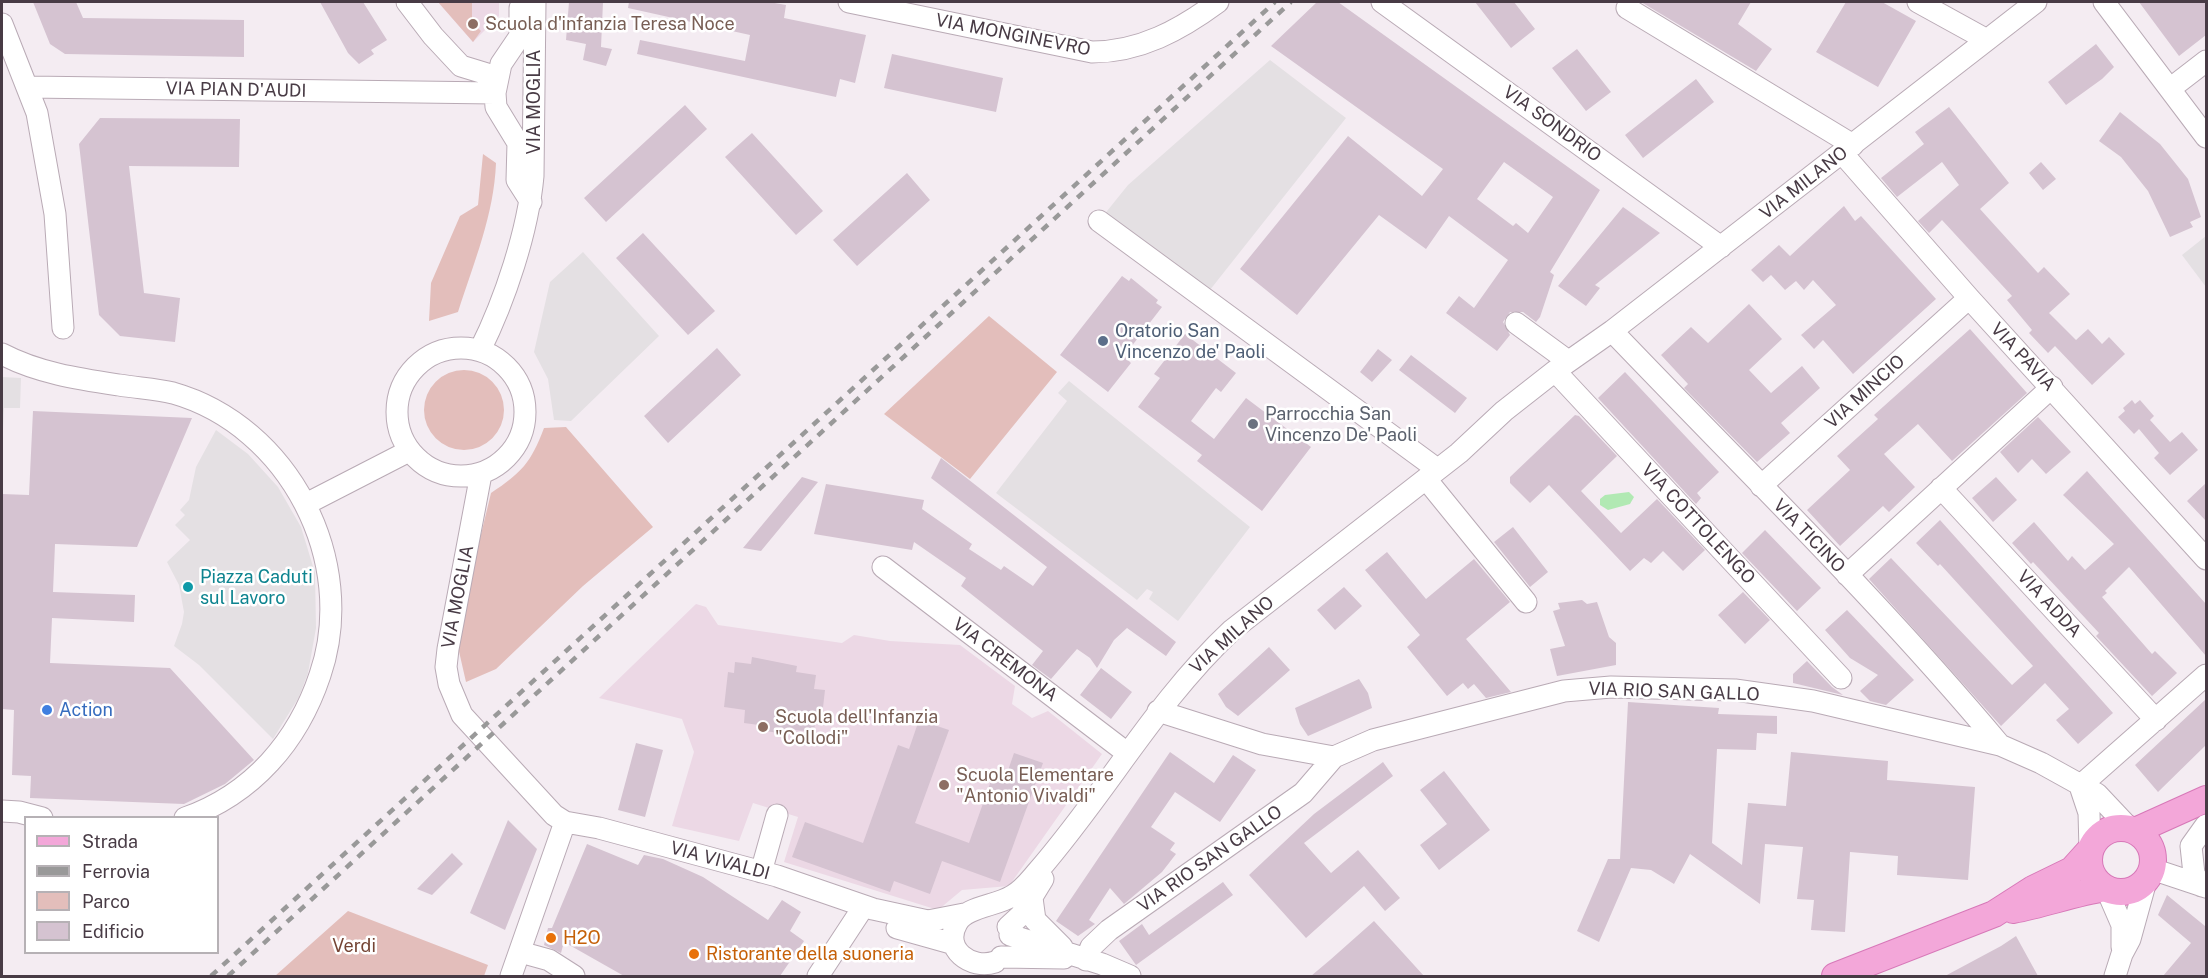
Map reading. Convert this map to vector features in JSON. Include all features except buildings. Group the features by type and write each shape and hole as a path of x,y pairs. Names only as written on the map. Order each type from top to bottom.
{"main road":[{"path":"2132,830 2206,799"},
{"path":"1835,976 1994,914 2040,905 2072,894 2106,888 2125,892 2150,869 2175,829 2206,808"},
{"path":"1994,914 2033,889 2072,870 2090,850 2097,838 2115,828 2132,830 2148,841 2150,869"},
{"path":"2090,850 2090,870 2096,880 2106,888"}],"street":[{"path":"408,2 447,53 469,70 496,85"},
{"name":"VIA MOGLIA","path":"520,2 520,36 501,64 496,85 496,107 518,143 517,180 531,202"},
{"name":"VIA MOGLIA","path":"480,350 509,274 531,202 535,2"},
{"name":"VIA MONGINEVRO","path":"849,2 1092,52 1132,48 1176,30 1218,2"},
{"name":"VIA SONDRIO","path":"1382,2 1721,247"},
{"path":"1918,2 1987,40"},
{"name":"VIA MILANO","path":"993,965 1009,943 1009,931 1032,898 1065,840 1127,753 1199,661 1232,630 1432,474 1562,366 1612,331 2036,2"},
{"path":"2104,2 2206,137"},
{"name":"VIA PAVIA","path":"1627,8 1847,149 1969,298 2206,559"},
{"path":"2,24 37,112 55,214 63,328"},
{"path":"444,92 449,74 447,53"},
{"path":"2171,88 2206,61"},
{"name":"VIA PIAN D'AUDI","path":"28,87 444,92 496,85"},
{"path":"1098,221 1432,474 1527,602"},
{"name":"VIA MINCIO","path":"1761,486 1969,298"},
{"path":"1516,323 1562,366"},
{"name":"VIA TICINO","path":"1612,331 1847,575 1956,693 2000,745"},
{"path":"460,348 480,350 498,359 513,373 522,391 525,411 523,432 514,450 499,464 481,474 468,476 442,474 423,465 409,451 399,433 396,413 399,393 408,375 422,360 440,351 460,348"},
{"path":"2,354 61,375 171,393 214,411 243,430 272,456 306,504 319,534 325,556 331,607 327,651 314,694 291,736 267,767 229,796 189,816"},
{"name":"VIA COTTOLENGO","path":"1562,366 1841,678"},
{"path":"1847,575 2052,387"},
{"path":"306,504 409,451"},
{"name":"VIA MOGLIA","path":"481,474 448,649 446,667 449,684 462,715 554,814 565,822"},
{"name":"VIA ADDA","path":"1941,488 2156,720"},
{"name":"VIA CREMONA","path":"883,567 1127,753"},
{"path":"2090,850 2089,813 2080,786 2206,675"},
{"name":"VIA RIO SAN GALLO","path":"1080,958 1109,930 1303,793 1334,757 1373,740 1564,691 1611,687 1736,690 1813,701 2000,745 2041,763 2097,794 2132,830"},
{"path":"1158,711 1262,744 1334,757"},
{"path":"2,812 19,812 34,816"},
{"path":"761,872 777,815"},
{"path":"511,976 565,822"},
{"name":"VIA VIVALDI","path":"565,822 590,826 761,872 869,908 928,921 964,914"},
{"path":"2204,887 2194,874 2191,846 2206,825"},
{"name":"VIA MILANO","path":"964,914 970,910 985,908 1018,892 1065,840"},
{"path":"2115,976 2130,939 2150,869 2204,887"},
{"path":"2106,888 2122,925 2122,954"},
{"path":"1032,898 1035,920 1043,930 1080,958"},
{"path":"818,976 869,908"},
{"name":"VIA VIVALDI","path":"869,908 897,928 956,949"},
{"path":"985,908 999,914 1009,931 1130,976"},
{"path":"958,976 954,930 964,914"},
{"path":"956,949 972,963 980,965 1080,958"},
{"path":"520,952 549,960 574,976"}],"shaded area":[{"name":"Scuola d'infanzia Teresa Noce","path":"438,2 499,2 499,16 473,42"},
{"path":"1270,60 1346,118 1202,300 1099,221 1128,185"},
{"path":"2206,236 2206,287 2182,255"},
{"path":"583,252 659,336 571,421 554,420 548,379 534,352 550,282"},
{"path":"2,377 21,378 20,408 4,408 3,431"},
{"path":"1069,381 1250,527 1178,621 1149,599 1153,592 1147,589 1137,600 996,493 1067,401 1058,393"},
{"path":"216,430 248,454 278,487 301,527 315,573 316,628 308,673 299,697 273,739 199,665 174,646 184,612 179,585 167,562 190,540 175,525 185,515 180,510 189,500 196,467"},
{"path":"1629,492 1634,497 1630,504 1608,510 1600,505 1600,499 1605,495"},
{"name":"Scuola Elementare \"Antonio Vivaldi\"","path":"696,604 706,607 718,625 842,643 854,635 890,641 960,645 1015,686 1012,704 1032,718 1048,711 1102,754 1009,886 962,890 938,910 784,862 798,817 753,803 739,841 672,826 694,752 682,719 599,698"}],"green space":[{"path":"438,2 472,2 472,22 481,31 473,42"},
{"path":"483,154 496,163 491,201 477,257 458,312 429,321 431,283 460,216 478,205"},
{"path":"989,316 1057,372 970,479 884,414"},
{"path":"464,370 479,373 492,382 501,395 504,410 501,425 492,438 479,447 464,450 449,447 436,438 427,425 424,410 427,395 436,382 449,373"},
{"path":"566,427 653,527 583,586 496,669 466,682 458,647 461,617 491,493 524,466 544,428"},
{"name":"Verdi","path":"348,911 488,965 484,976 275,976"}],"railway":[{"path":"211,976 1275,2"},
{"path":"228,976 1291,2"}],"place":[{"name":"Scuola d'infanzia Teresa Noce","path":"473,24"},
{"name":"Oratorio San Vincenzo de' Paoli","path":"1103,341"},
{"name":"Parrocchia San Vincenzo De' Paoli","path":"1253,424"},
{"name":"Piazza Caduti sul Lavoro","path":"188,587"},
{"name":"Action","path":"47,710"},
{"name":"Scuola dell'Infanzia \"Collodi\"","path":"763,727"},
{"name":"Scuola Elementare \"Antonio Vivaldi\"","path":"944,785"},
{"name":"H2O","path":"551,938"},
{"name":"Ristorante della suoneria","path":"694,954"}]}
